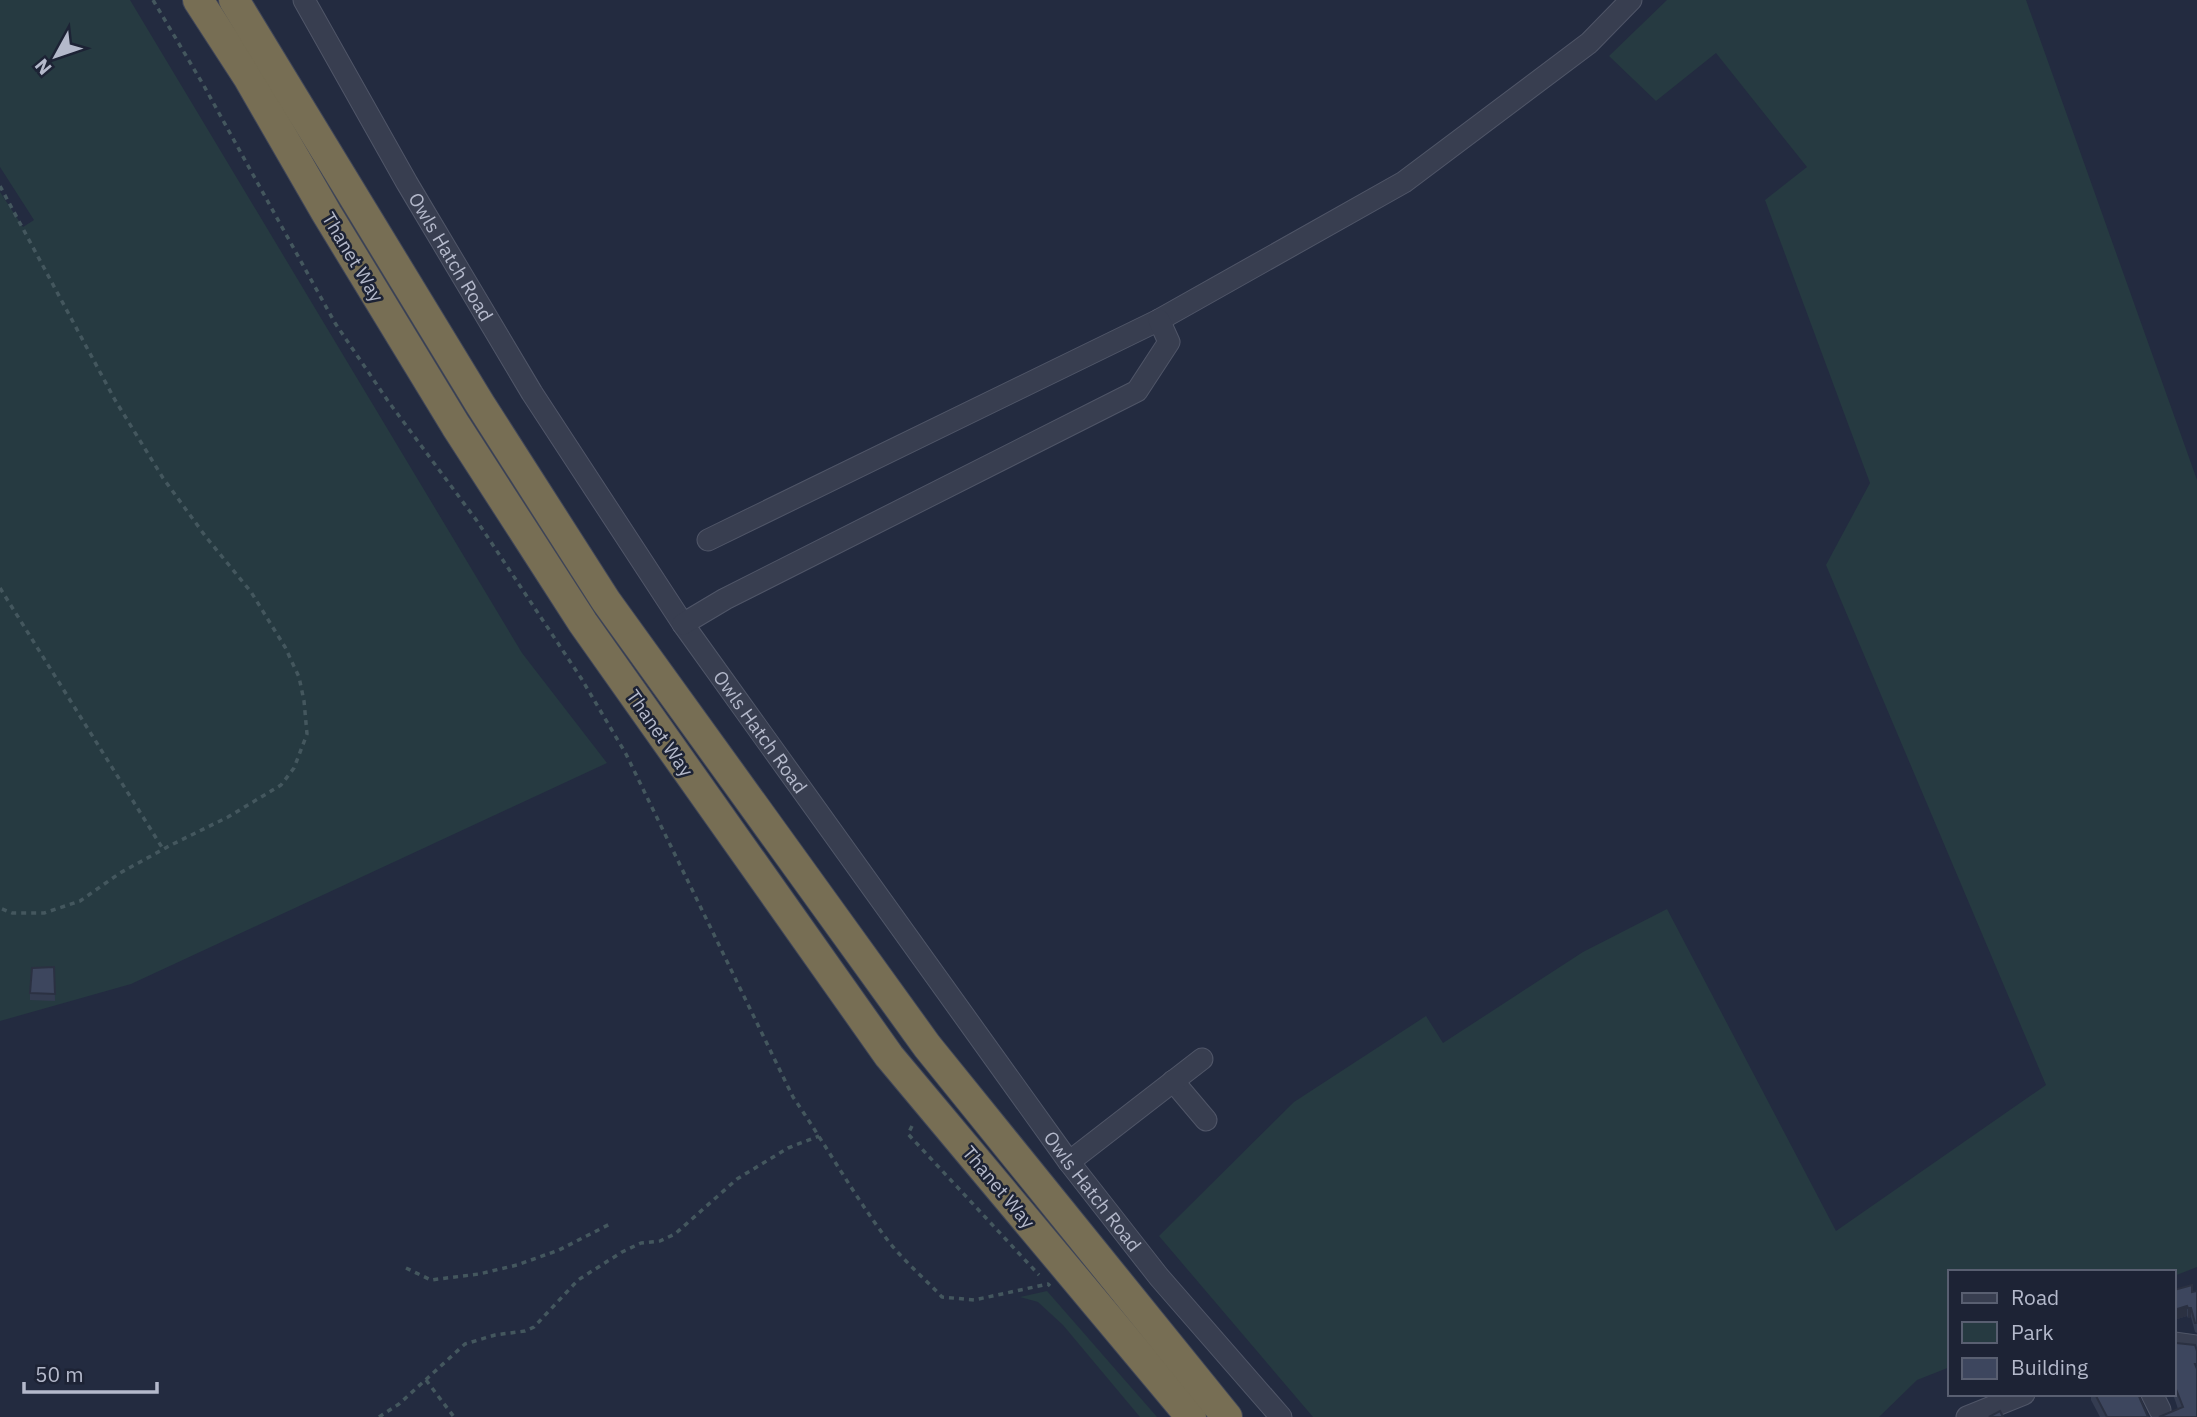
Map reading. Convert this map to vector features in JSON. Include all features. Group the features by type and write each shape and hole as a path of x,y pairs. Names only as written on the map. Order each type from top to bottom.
{"highway":[{"name":"Thanet Way","path":"198,0 248,77 327,214 456,426 583,623 888,1056 1191,1417"},
{"name":"Thanet Way","path":"234,0 480,404 606,601 927,1046 1227,1417"}],"street":[{"name":"Owls Hatch Road","path":"304,0 407,183 532,393 682,624 1069,1163 1159,1277 1281,1417"},
{"path":"708,540 1159,320 1404,182 1589,43 1631,0"},
{"path":"682,624 724,599 1137,391 1169,342 1159,320"},
{"path":"1069,1163 1202,1059"},
{"path":"1173,1081 1206,1120"},
{"path":"2176,1343 2197,1346"},
{"path":"1967,1417 2019,1396"}],"path":[{"path":"152,0 204,86 335,323 388,401 477,521 581,678 626,754 793,1097 837,1168 891,1244 942,1297 974,1300 1048,1284"},
{"path":"0,186 89,353 156,467 206,537 251,592 285,647 299,677 306,734 293,768 281,785 228,817 120,873 80,901 44,913 12,913 0,908"},
{"path":"0,588 163,849"},
{"path":"912,1126 908,1134 1020,1257 1058,1294"},
{"path":"379,1417 399,1404 465,1344 534,1327 578,1280 622,1252 641,1243 660,1241 674,1234 737,1180 788,1149 819,1136"},
{"path":"406,1268 431,1280 479,1274 517,1265 559,1250 610,1224"},
{"path":"426,1380 454,1417"}],"green space":[{"path":"0,0 130,0 522,653 607,763 131,984 0,1021 0,192 23,227 34,220 0,167"},
{"path":"1667,0 2026,0 2197,480 2197,1267 2176,1275 2176,1270 1948,1270 1948,1368 1917,1380 1879,1417 1313,1417 1159,1236 1294,1102 1426,1016 1443,1043 1583,952 1667,909 1836,1231 2046,1085 1826,565 1870,483 1765,200 1807,167 1716,53 1656,101 1609,56"},
{"path":"1047,1291 1157,1417 1140,1417 1063,1325 1038,1302 1020,1297"}],"building":[{"path":"54,967 55,994 30,993 32,968"},
{"path":"2192,1285 2192,1292 2197,1291 2197,1323 2191,1308 2187,1306 2176,1309 2176,1289"},
{"path":"2176,1343 2195,1345 2197,1351 2197,1417 2159,1417 2183,1407 2176,1389"},
{"path":"2096,1396 2139,1396 2148,1417 2107,1417"},
{"path":"2000,1411 2003,1417 1989,1417"}]}
